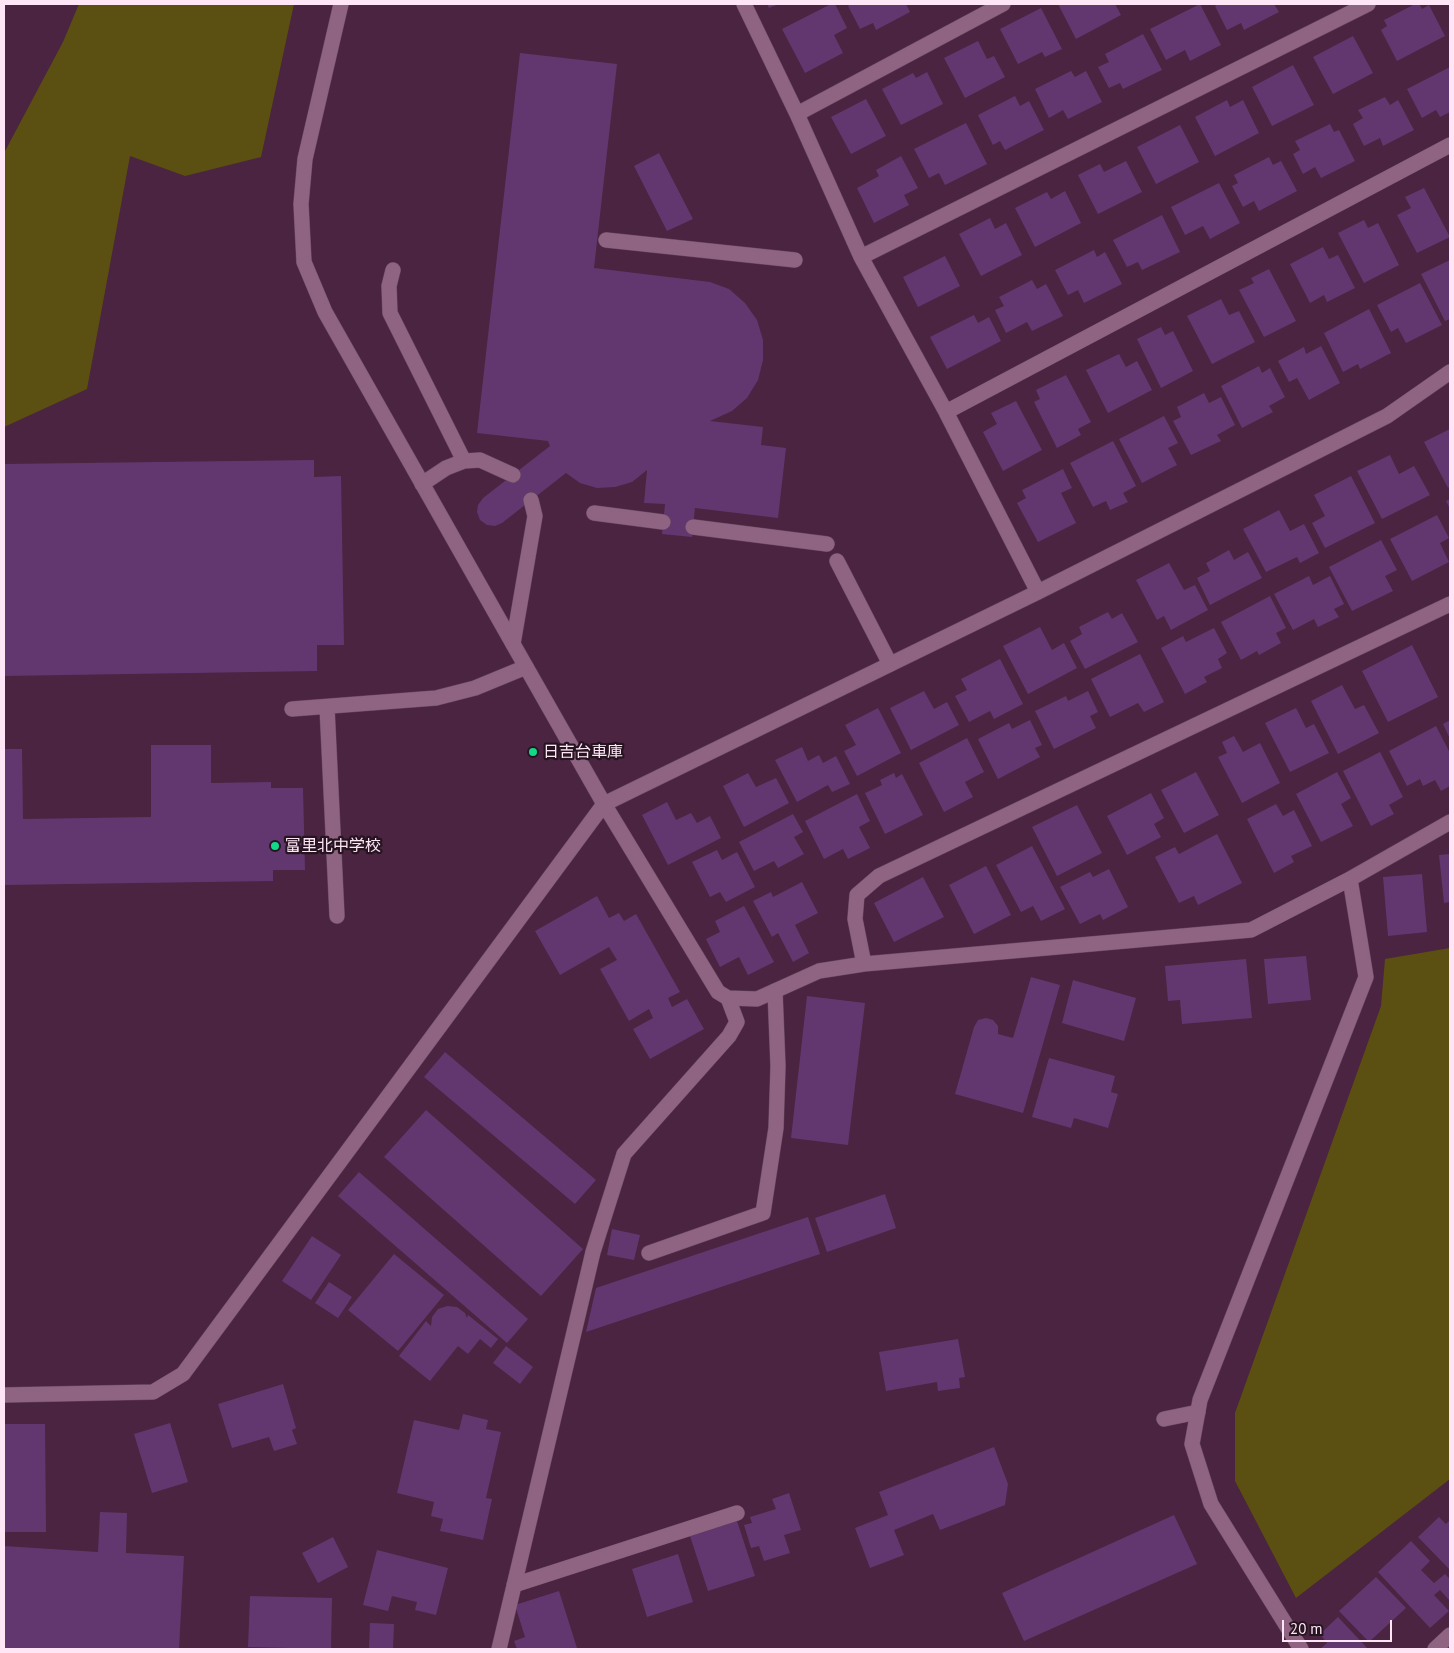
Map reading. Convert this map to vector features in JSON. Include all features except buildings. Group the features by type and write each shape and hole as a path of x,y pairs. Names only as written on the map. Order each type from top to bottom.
{"street":[{"path":"341,4 305,159 301,204 304,262 325,312 422,484 604,804 718,992 728,998 758,999 819,971 864,964 1251,930 1350,879 1450,822"},
{"path":"744,4 797,114 861,258 946,412 1038,592"},
{"path":"797,114 1003,4"},
{"path":"861,258 1368,4"},
{"path":"946,412 1450,145"},
{"path":"606,240 795,260"},
{"path":"393,270 389,286 390,313 464,461"},
{"path":"4,1394 153,1392 183,1374 604,804 1038,592 1387,416 1450,372"},
{"path":"422,484 446,468 464,461 480,460 513,475"},
{"path":"513,644 535,516 531,500"},
{"path":"594,513 663,522"},
{"path":"693,526 827,544"},
{"path":"837,562 890,664"},
{"path":"864,964 855,919 857,895 879,876 1450,604"},
{"path":"292,710 436,698 475,688 526,667"},
{"path":"327,707 337,916"},
{"path":"1301,1649 1212,1504 1192,1444 1200,1400 1366,977 1350,879"},
{"path":"649,1253 763,1213 776,1128 778,1066 774,991"},
{"path":"499,1649 592,1252 624,1154 729,1036 736,1022 728,998"},
{"path":"1164,1420 1198,1412"},
{"path":"514,1585 737,1513"},
{"path":"1435,1649 1450,1635"}],"shaded area":[{"path":"79,4 294,4 261,157 185,176 130,156 87,389 4,427 4,153 63,42"},
{"path":"1450,948 1450,1479 1296,1598 1235,1481 1235,1413 1381,1006 1385,959"}],"place":[{"name":"日吉台車庫","path":"533,752"},
{"name":"富里北中学校","path":"275,846"}]}
